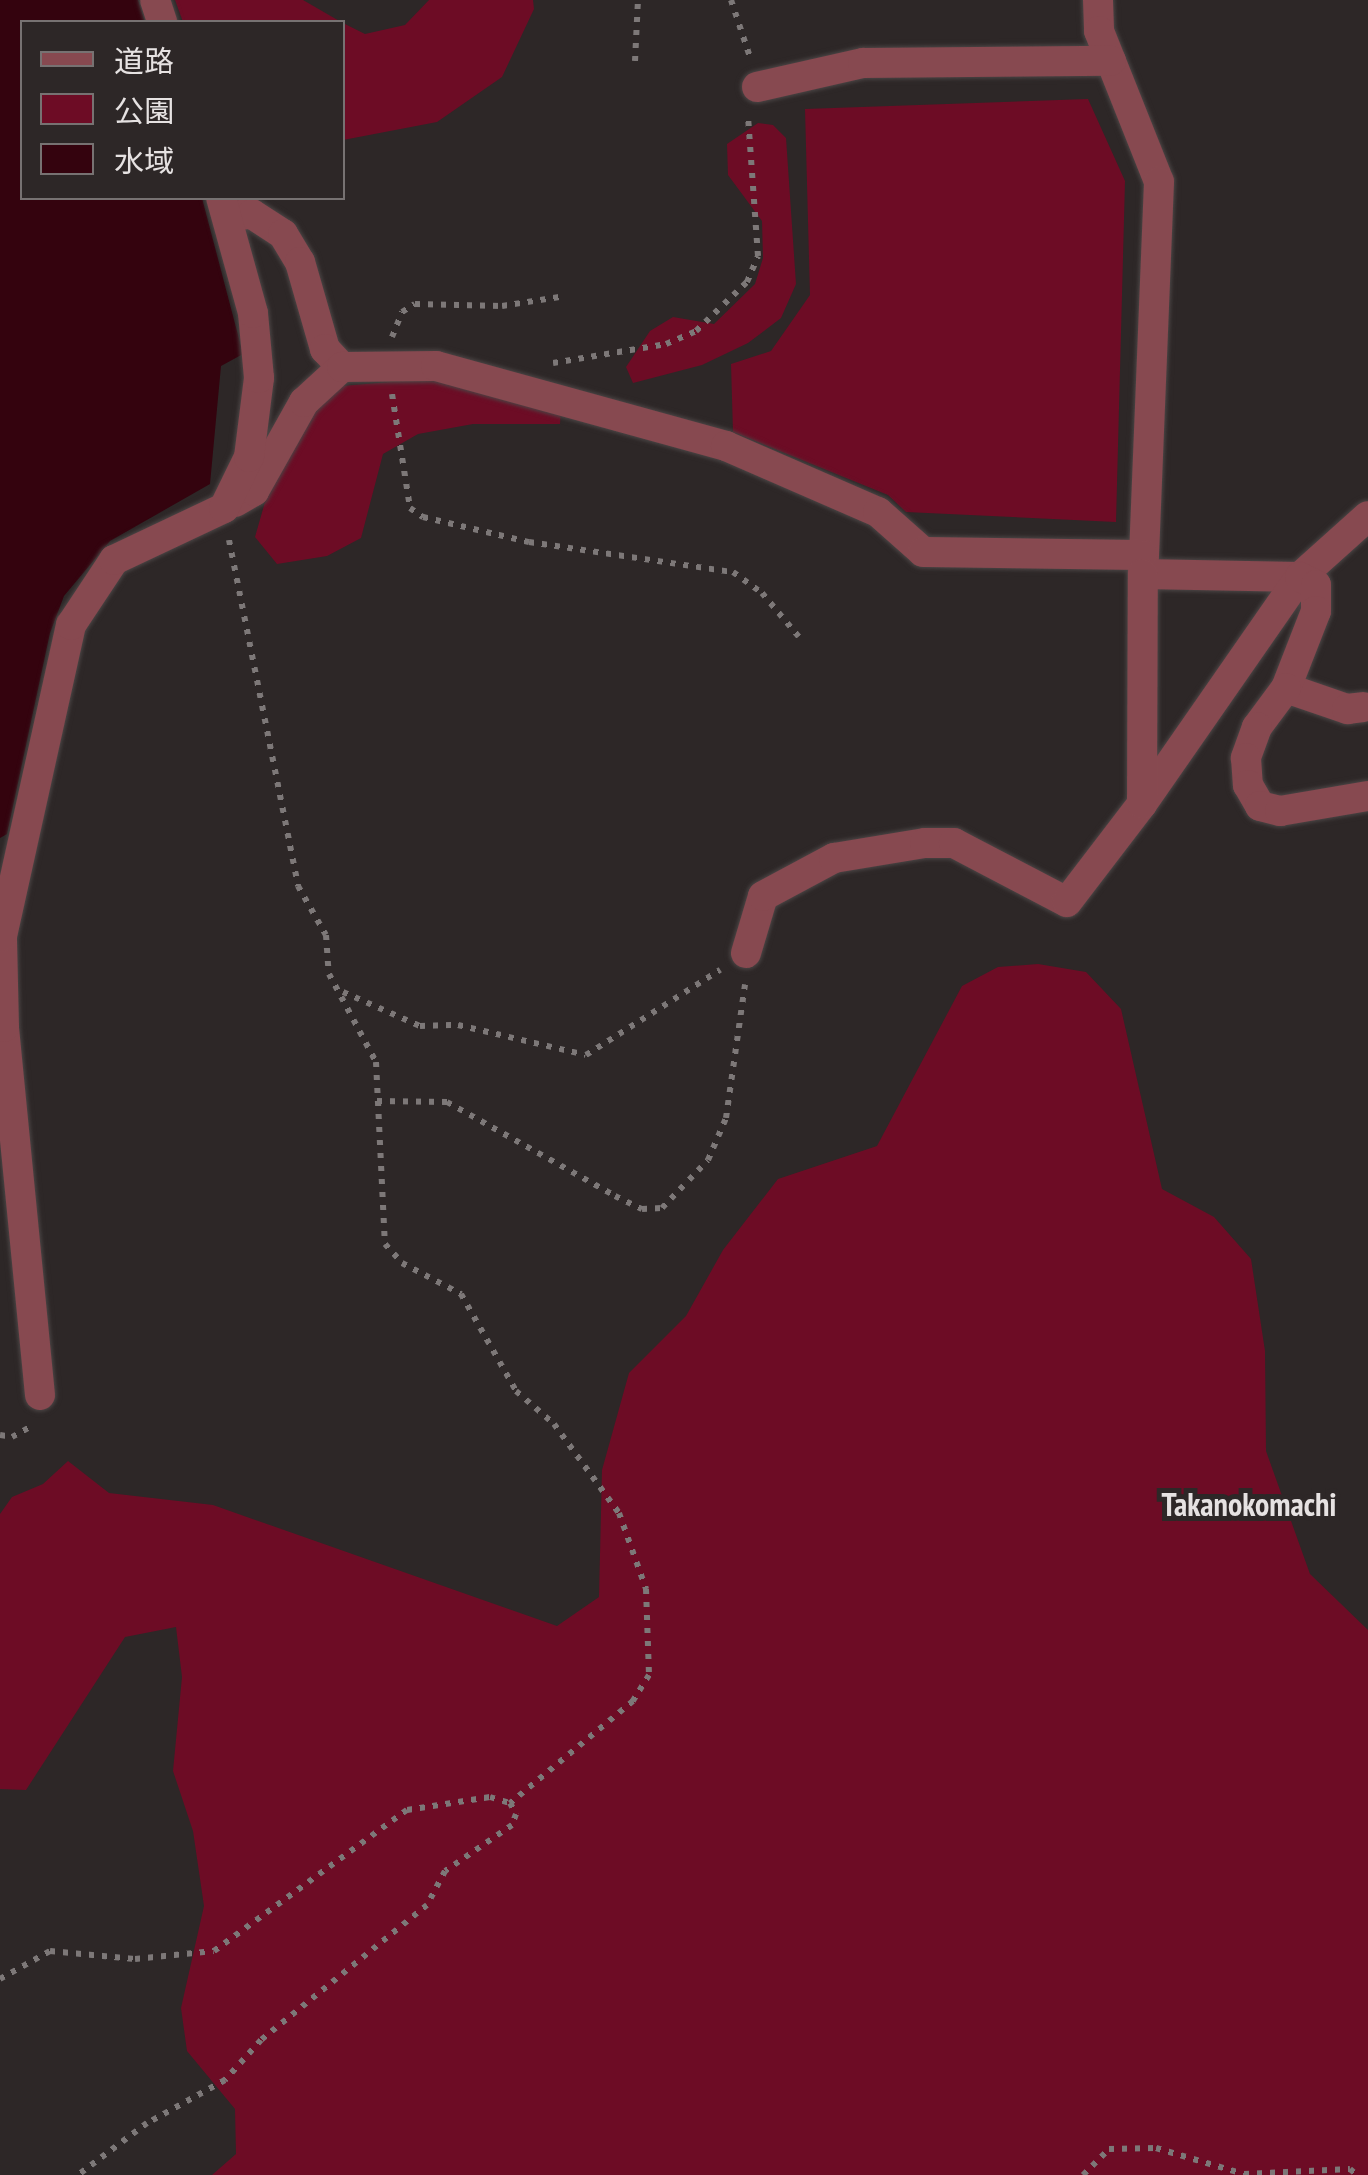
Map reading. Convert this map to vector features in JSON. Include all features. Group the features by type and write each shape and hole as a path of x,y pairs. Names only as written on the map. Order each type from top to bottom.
{"street":[{"path":"1098,0 1100,31 1159,182 1142,565 1142,804"},
{"path":"757,87 863,63 1111,60"},
{"path":"224,508 249,457 259,378 254,314 225,207 252,214 283,234 300,262 324,349 342,367"},
{"path":"40,1394 4,1028 2,936 72,625 114,560 254,492 304,402 342,367 436,366 726,446 878,512 923,552 1300,577 1316,585 1316,611 1286,688 1257,727 1246,758 1248,785 1260,806 1280,811 1368,796"},
{"path":"746,953 763,896 834,858 925,843 954,843 1067,902 1142,804 1300,577 1368,516"},
{"path":"1286,688 1347,709 1362,707"}],"path":[{"path":"635,62 638,0"},
{"path":"549,363 587,362 666,344 724,308 747,282 758,256 748,116 757,87 731,0"},
{"path":"560,298 502,306 415,304 393,327 390,364 410,508 423,517 528,542 733,572 762,593 799,636"},
{"path":"224,508 298,886 326,935 330,974 343,992 376,1062 385,1244 402,1263 461,1294 516,1392 554,1424 619,1514 634,1543 652,1632 649,1676 633,1701 510,1803"},
{"path":"343,992 420,1026 458,1025 586,1055 746,953"},
{"path":"377,1100 446,1102 642,1210 662,1208 708,1160 726,1118 744,1026 746,953"},
{"path":"0,1978 50,1951 148,1959 214,1951 407,1810 490,1797 510,1803 516,1814 512,1825 445,1871 427,1906 261,2040 225,2080 147,2123 78,2175"},
{"path":"1084,2175 1109,2149 1156,2148 1244,2174 1350,2169 1357,2175"}],"green space":[{"path":"175,0 303,0 338,20 182,20"},
{"path":"429,0 533,0 534,9 502,77 437,122 345,140 345,24 365,34 405,25"},
{"path":"1088,99 1125,181 1116,522 906,512 888,495 733,432 731,364 771,351 810,295 805,109"},
{"path":"758,123 773,125 786,138 796,284 781,318 748,343 702,365 633,383 626,367 650,331 673,317 714,324 755,284 763,258 762,221 728,175 727,144"},
{"path":"426,379 561,410 560,424 473,424 418,434 383,454 361,538 327,556 277,564 255,537 265,502 312,411 342,386"},
{"path":"1038,964 1086,972 1121,1009 1162,1189 1214,1217 1251,1259 1265,1351 1266,1451 1310,1574 1368,1630 1368,2175 212,2175 236,2154 235,2109 187,2051 181,2008 204,1906 193,1831 173,1771 182,1677 176,1627 125,1637 26,1790 0,1789 0,1514 12,1497 43,1484 68,1461 109,1493 213,1505 557,1626 599,1597 602,1470 629,1373 686,1316 723,1250 778,1179 877,1146 962,986 998,967"}],"water":[{"path":"0,0 138,0 144,20 20,20 20,200 203,200 243,354 221,366 210,484 110,541 64,596 50,633 7,834 0,838"}],"district":[{"name":"Takanokomachi","path":"1249,1504"}]}
